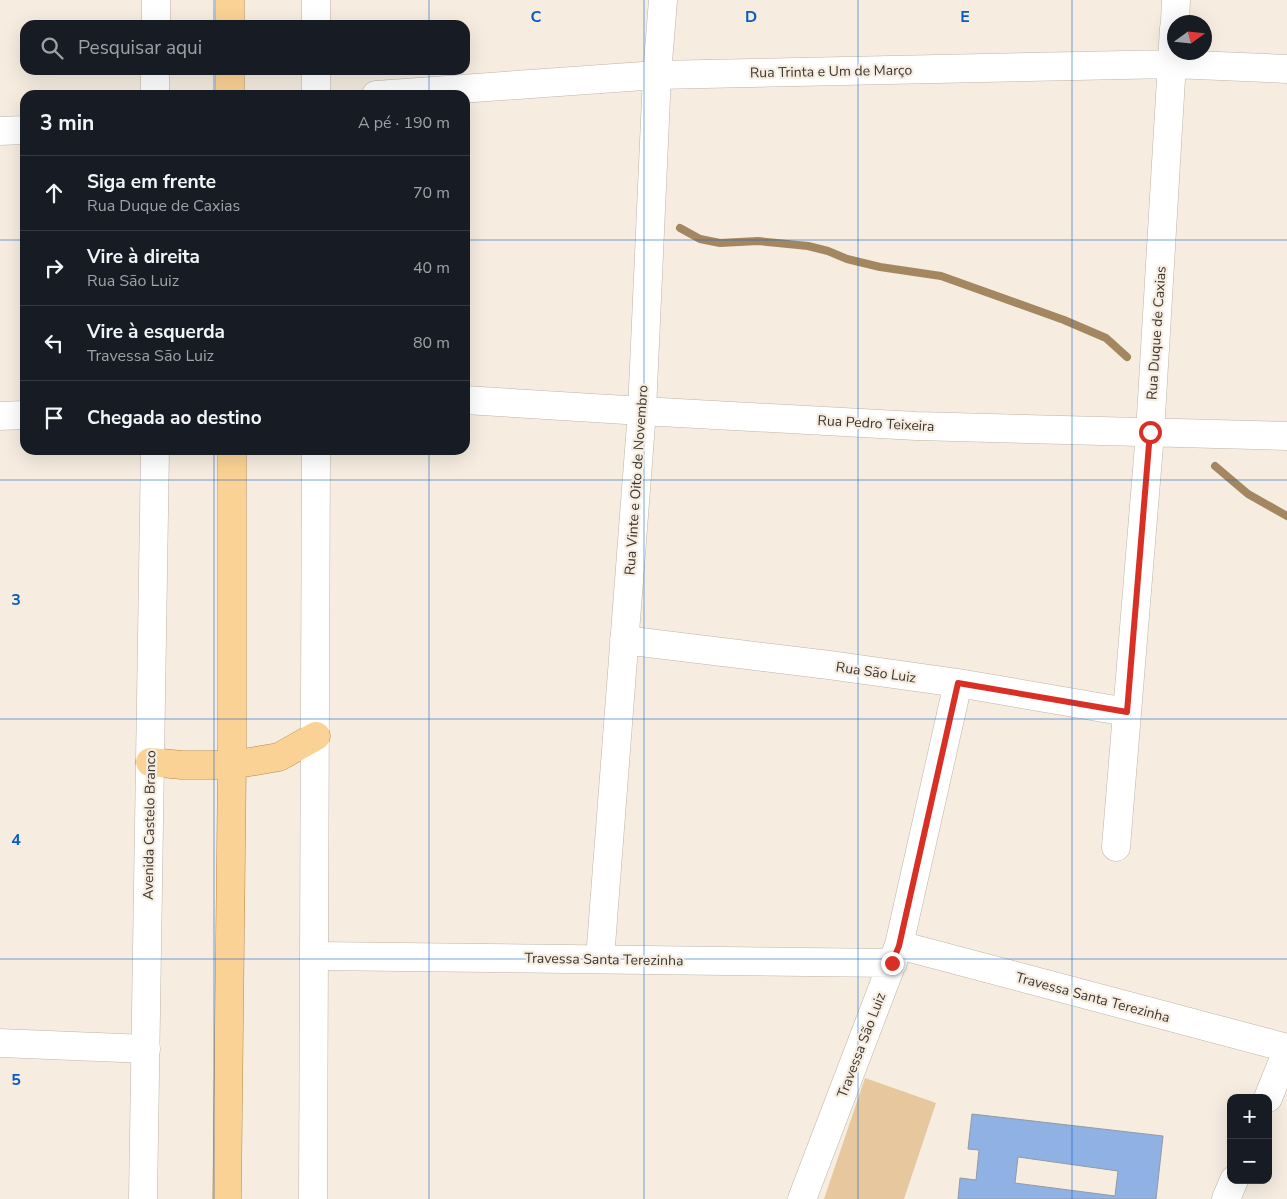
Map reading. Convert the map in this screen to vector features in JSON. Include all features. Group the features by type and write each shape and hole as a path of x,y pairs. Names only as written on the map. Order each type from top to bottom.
{"main road":[{"path":"230,0 230,20"},
{"path":"230,75 230,90"},
{"path":"227,1199 232,765 232,455"},
{"path":"150,762 182,765 232,765 279,757 316,736"}],"street":[{"path":"156,0 156,20"},
{"path":"316,0 316,20"},
{"name":"Rua Vinte e Oito de Novembro","path":"600,959 642,411 657,74 663,0"},
{"path":"1175,15 1176,0"},
{"name":"Rua Duque de Caxias","path":"1116,847 1150,432 1172,60"},
{"name":"Rua Trinta e Um de Março","path":"443,90 657,74 1172,64 1287,69"},
{"path":"155,75 155,90"},
{"path":"316,75 316,90"},
{"path":"0,131 20,130"},
{"name":"Rua Pedro Teixeira","path":"470,400 916,426 1287,436"},
{"path":"0,416 20,415"},
{"name":"Avenida Castelo Branco","path":"143,1199 155,455"},
{"path":"313,1199 316,455"},
{"name":"Rua São Luiz","path":"624,640 958,683 1127,712"},
{"name":"Travessa São Luiz","path":"802,1199 896,954 958,683"},
{"name":"Travessa Santa Terezinha","path":"315,956 600,959 896,954 1287,1049"},
{"path":"0,1043 146,1050"},
{"path":"1270,1094 1287,1049"},
{"path":"1226,1199 1232,1184"}],"shaded area":[{"path":"865,1078 936,1103 904,1199 824,1199"}],"building":[{"path":"972,1114 1163,1136 1156,1199 958,1199 960,1178 976,1180 979,1150 968,1149","holes":["1018,1157 1118,1171 1115,1196 1015,1183"]}],"waterway":[{"path":"680,228 700,239 720,243 758,241 808,246 828,251 847,259 880,267 941,276 1064,320 1106,338 1127,357"},
{"path":"1215,466 1248,494 1287,516"}],"route":[{"path":"892,963 899,946 958,683 1127,712 1150,432"}]}
